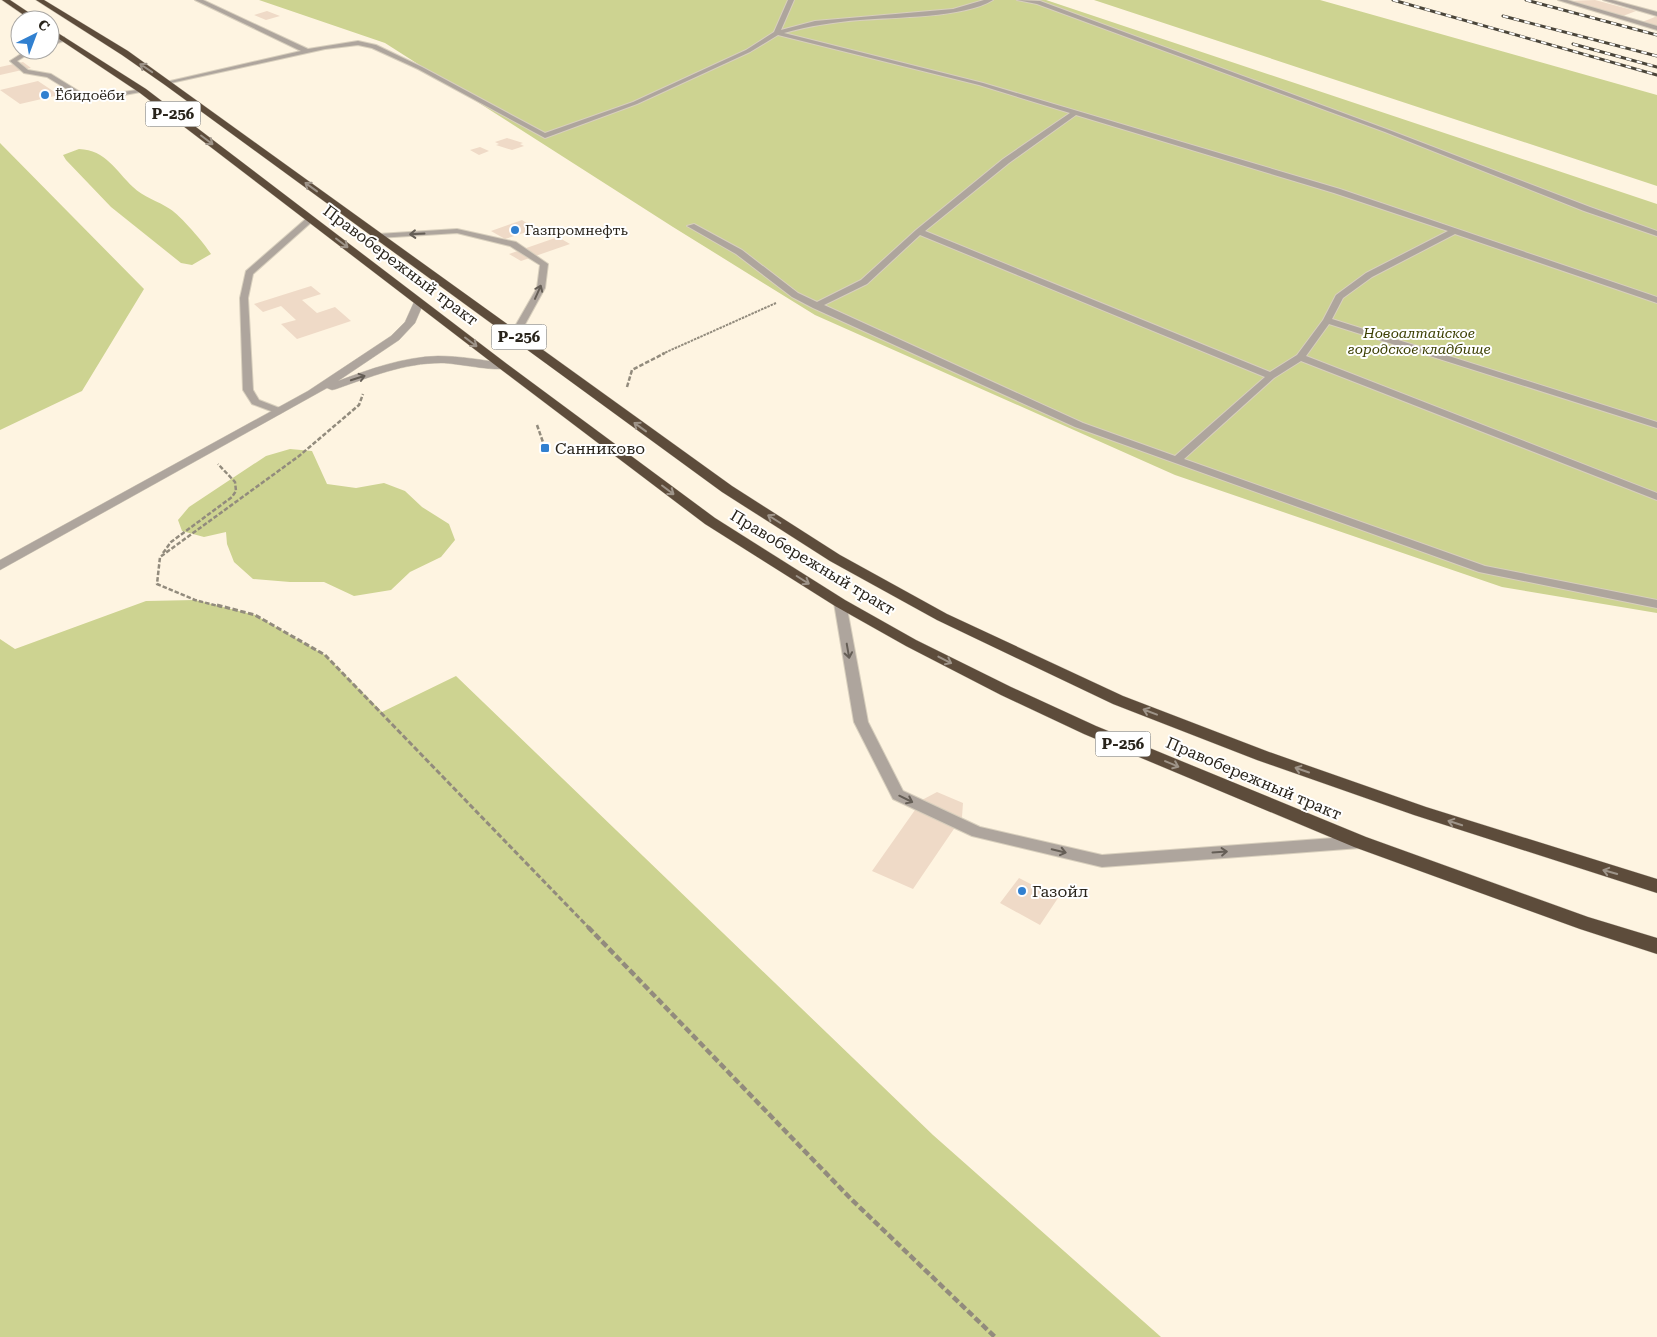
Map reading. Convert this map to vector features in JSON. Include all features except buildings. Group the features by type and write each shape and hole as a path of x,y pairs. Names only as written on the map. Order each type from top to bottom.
{"highway":[{"path":"5,0 20,10"},
{"name":"Правобережный тракт","path":"39,0 125,53 168,83 735,495 835,558 942,617 1118,700 1263,756 1420,811 1657,886"},
{"path":"54,0 125,53"},
{"name":"Правобережный тракт","path":"60,36 143,91 503,366 710,521 840,603 911,642 1031,703 1090,730 1360,842 1586,924 1657,946"}],"street":[{"path":"0,566 312,394 395,338 410,323 419,302"},
{"path":"312,394 400,364 429,360 457,360 503,366"}],"lane":[{"path":"198,0 307,51"},
{"path":"777,33 791,0"},
{"path":"168,83 307,51 358,43 374,46 420,68 545,136 635,103 748,52 777,33 815,23 953,11 990,0"},
{"path":"1020,0 1048,6 1387,131 1587,209 1657,234"},
{"path":"1561,0 1657,28"},
{"path":"1606,0 1654,13"},
{"path":"1628,20 1654,13"},
{"path":"777,33 981,84 1337,191 1657,300"},
{"path":"60,40 64,39"},
{"path":"15,60 13,61 26,72 50,75 83,98 97,98 143,91"},
{"path":"816,306 864,282 920,232 1006,161 1074,113"},
{"path":"279,411 255,402 248,390 244,298 249,273 311,219"},
{"path":"691,226 739,252 795,295 816,306 1079,424 1483,570 1657,604"},
{"path":"378,236 457,231 513,244 544,264 541,288 515,335"},
{"path":"920,232 1271,376"},
{"path":"1178,459 1271,376 1300,357 1327,320 1339,298 1369,275 1455,232"},
{"path":"1327,320 1657,425"},
{"path":"1300,357 1657,497"},
{"path":"840,603 861,722 898,795 977,832 1102,861 1360,842"}],"path":[{"path":"627,387 632,370 686,342 795,295"},
{"path":"160,557 299,456 359,405 364,396 352,380"},
{"path":"537,425 545,448"},
{"path":"193,459 218,463 235,482 236,491 232,498 170,542 160,557 157,584 196,600 255,615 325,655 851,1199 995,1337"}],"green space":[{"name":"Новоалтайское городское кладбище","path":"259,0 1046,0 1657,204 1657,613 1502,587 1175,475 815,315 673,227 385,43"},
{"path":"1094,0 1320,0 1657,95 1657,186"},
{"path":"0,143 144,289 82,391 0,430"},
{"path":"79,149 88,150 103,157 137,190 175,212 211,254 192,265 181,263 111,207 63,155"},
{"path":"290,449 312,451 327,484 356,488 384,483 405,491 422,507 449,524 455,540 441,557 410,572 391,590 354,596 324,582 253,579 234,562 227,544 226,532 204,537 182,531 178,520 189,507 266,456"},
{"path":"195,600 255,615 325,655 382,712 456,676 933,1135 1161,1337 0,1337 0,639 15,649 146,601"}],"railway":[{"path":"1393,0 1657,75"},
{"path":"1526,0 1657,35"},
{"path":"1503,16 1657,56"},
{"path":"1573,44 1657,67"}],"place":[{"name":"Ёбидоёби","path":"45,95"},
{"name":"Газпромнефть","path":"515,230"},
{"name":"Санниково","path":"545,448"},
{"name":"Газойл","path":"1022,891"}]}
